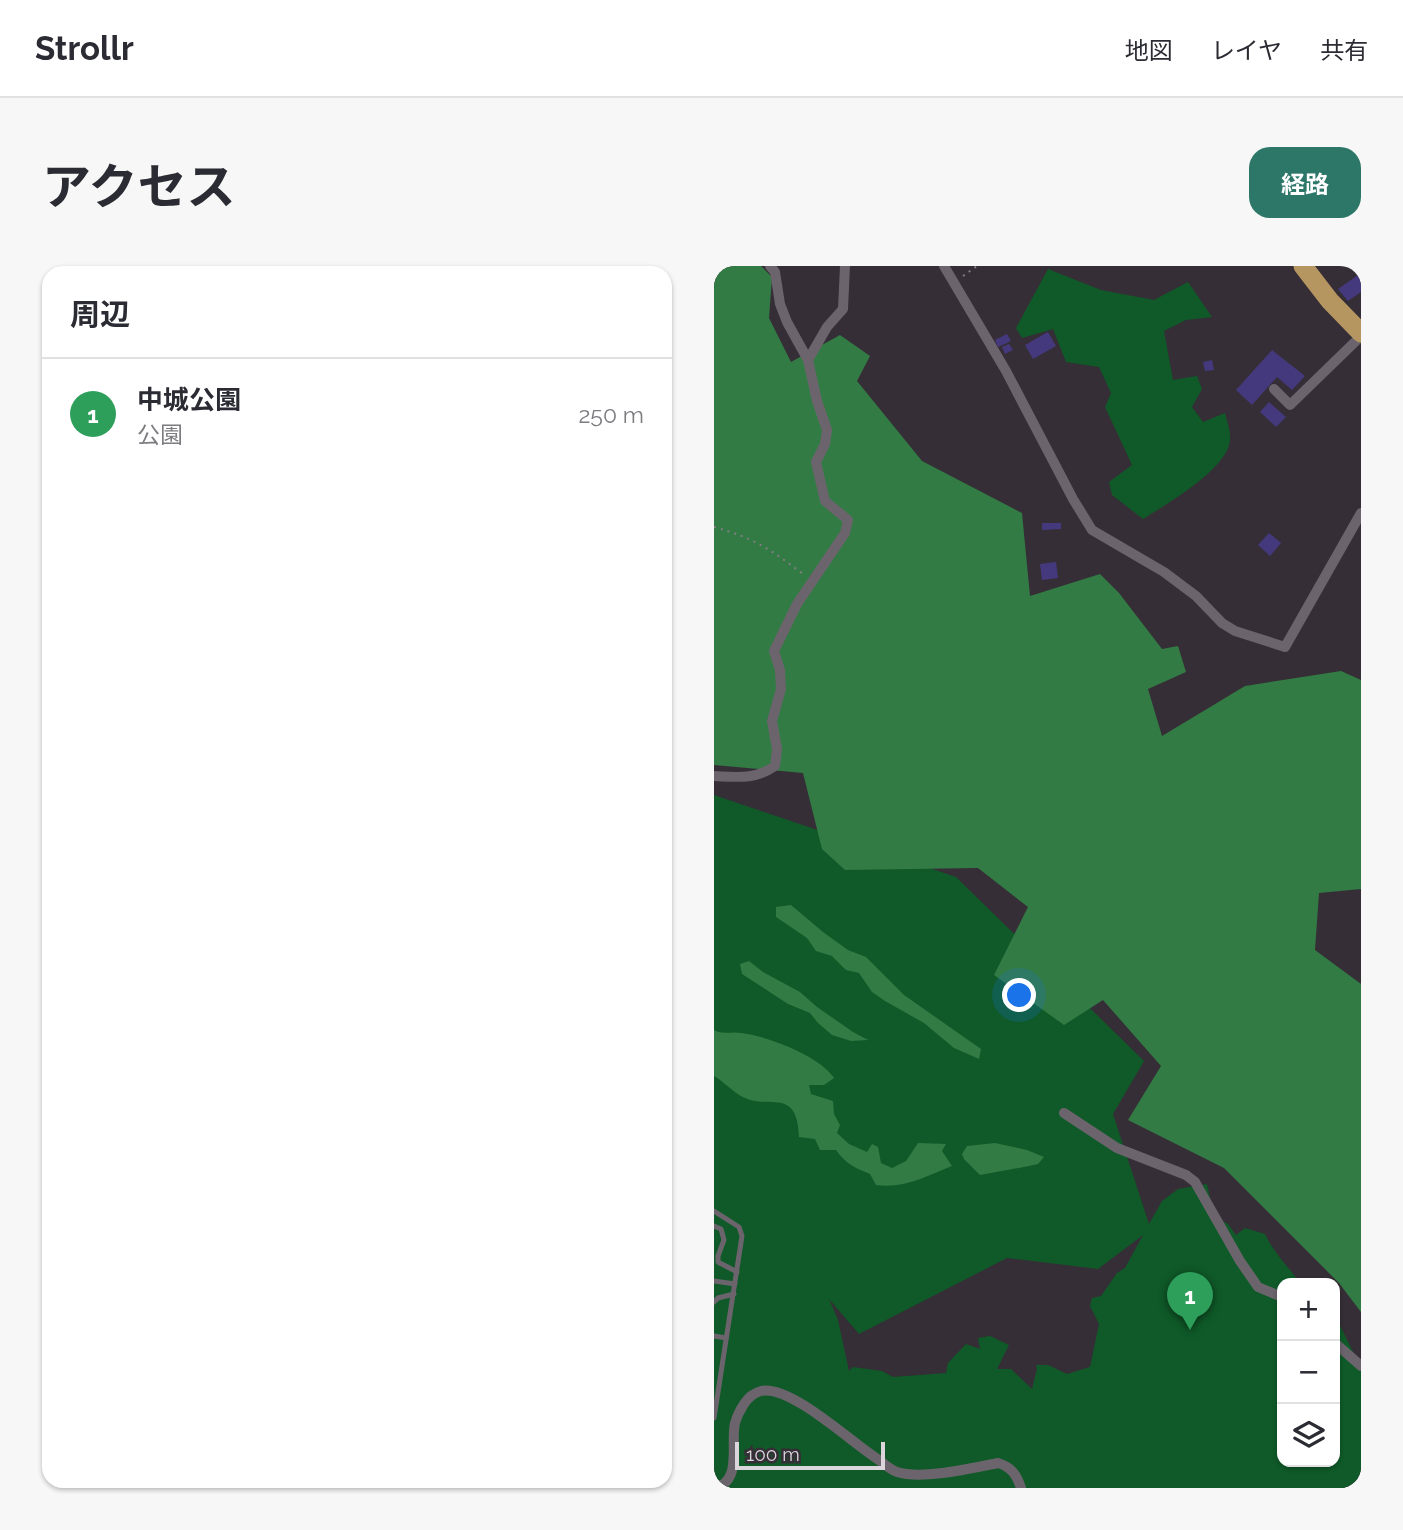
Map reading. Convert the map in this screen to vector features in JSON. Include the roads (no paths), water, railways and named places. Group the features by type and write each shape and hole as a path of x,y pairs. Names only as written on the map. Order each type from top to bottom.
{"highway":[{"path":"1303,266 1361,335"}],"street":[{"path":"714,776 750,778 764,774 775,766 777,749 772,720 781,689 780,670 774,652 797,604 845,533 848,520 825,501 819,482 816,461 825,444 827,430 808,360 787,322 780,304 775,272 770,266"},
{"path":"808,360 827,327 843,309 845,266"},
{"path":"944,266 1006,372 1092,530 1164,572 1196,596 1222,623 1236,631 1285,647 1361,513"},
{"path":"1273,389 1290,405 1361,335"},
{"path":"1065,1113 1117,1148 1186,1175 1195,1182 1240,1262 1258,1287 1277,1295"},
{"path":"1340,1347 1361,1366"},
{"path":"714,1488 727,1482 732,1474 734,1425 738,1413 749,1397 760,1391 771,1390 798,1401 896,1472 943,1473 998,1463 1006,1465 1014,1472 1021,1488"}],"lane":[{"path":"714,1211 739,1227 743,1237 724,1359 717,1369 714,1418"},
{"path":"714,1226 721,1229 723,1234 718,1262 737,1272"},
{"path":"714,1281 736,1284"},
{"path":"714,1303 718,1298 734,1294"},
{"path":"714,1336 726,1338"},
{"path":"714,1358 724,1359"}],"place":[{"name":"中城公園","path":"1190,1330"}]}
